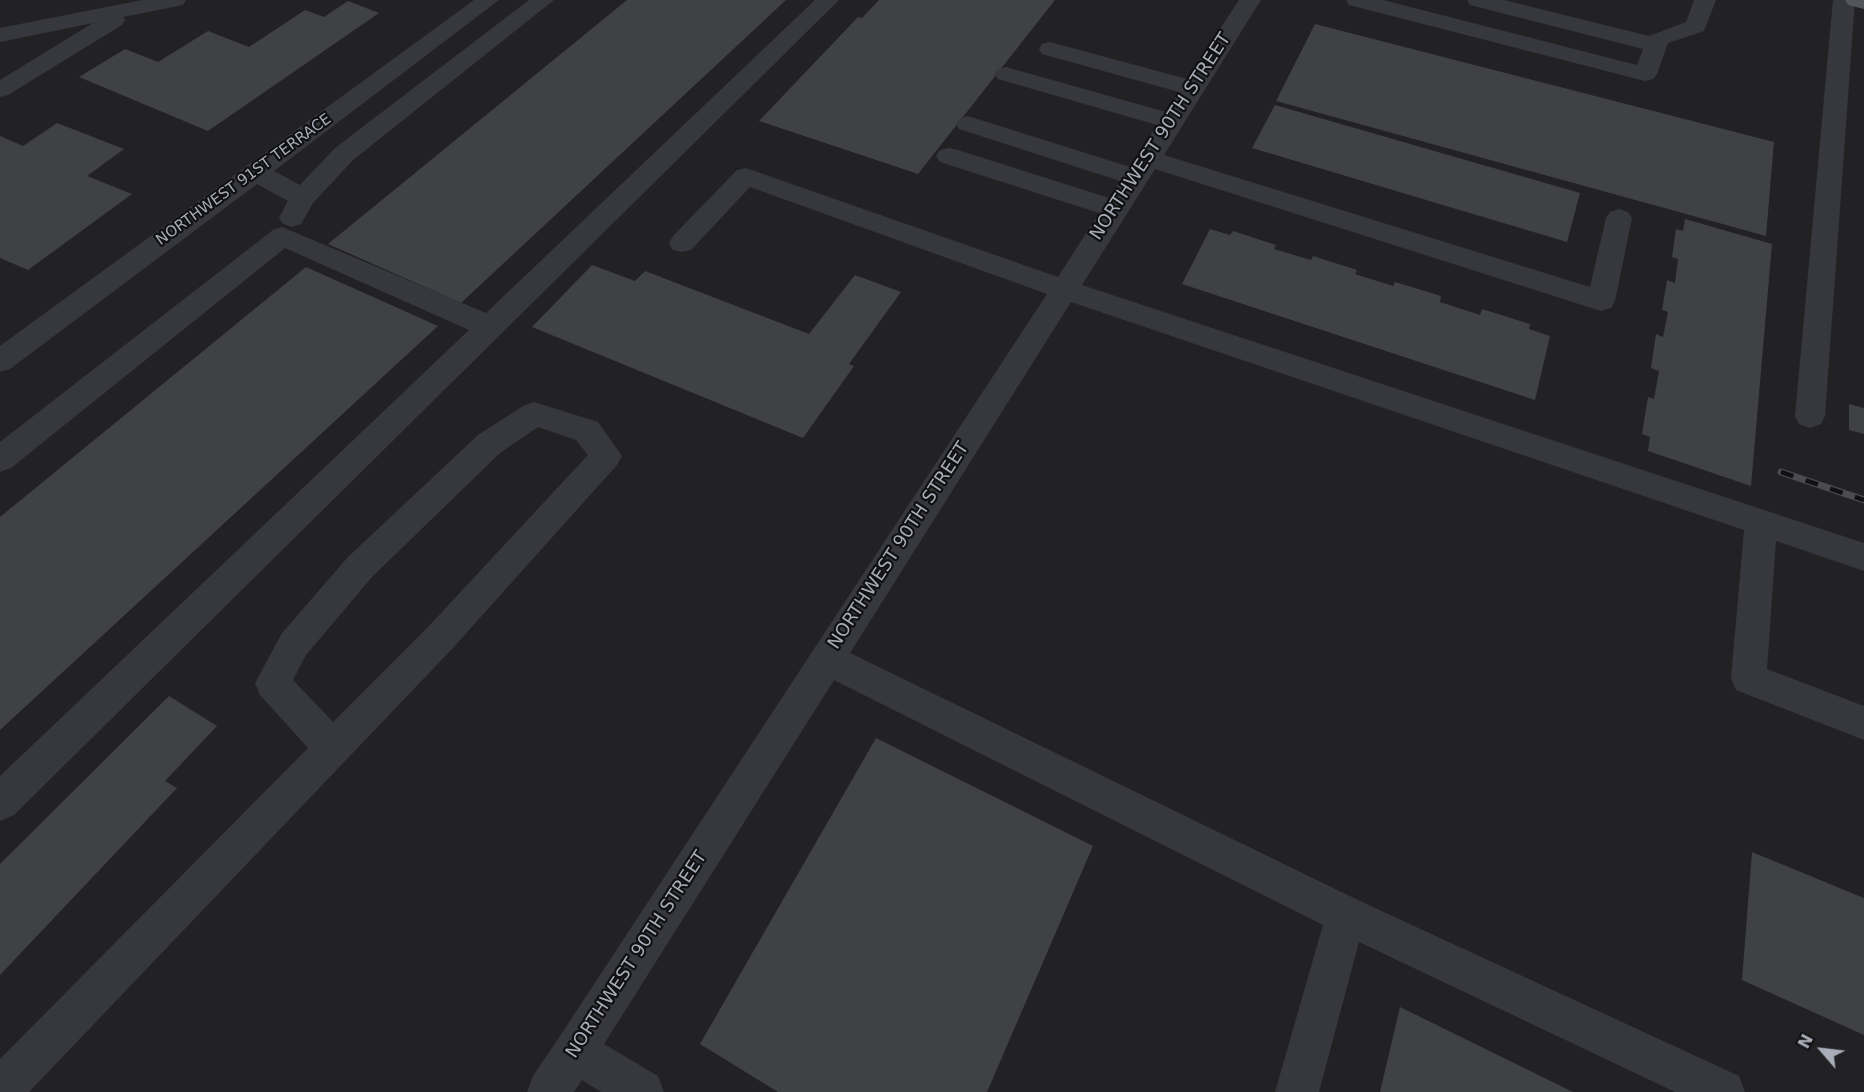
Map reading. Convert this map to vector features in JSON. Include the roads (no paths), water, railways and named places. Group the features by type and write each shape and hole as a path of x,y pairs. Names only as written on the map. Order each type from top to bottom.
{"main road":[{"path":"1856,0 1864,2"}],"street":[{"path":"0,35 175,0"},
{"name":"NORTHWEST 91ST TERRACE","path":"0,361 488,0"},
{"path":"0,459 282,236 303,198 344,154 543,0"},
{"path":"0,802 828,0"},
{"name":"NORTHWEST 90TH STREET","path":"549,1092 1192,87 1250,0"},
{"path":"1357,0 1645,74 1658,39 1696,26 1705,0"},
{"path":"1478,0 1656,45"},
{"path":"1810,417 1844,0"},
{"path":"0,90 134,8"},
{"path":"432,41 471,56"},
{"path":"1050,49 1192,87"},
{"path":"1838,70 1864,76"},
{"path":"1006,74 1171,121"},
{"path":"968,124 1141,167 1601,301 1619,218"},
{"path":"949,156 1114,209"},
{"path":"256,172 303,198"},
{"path":"682,243 746,176 1063,289 1864,557"},
{"path":"282,236 490,327"},
{"path":"0,1090 440,638 606,456 587,431 534,414 489,444 360,567 294,644 273,683 332,747"},
{"path":"1761,522 1749,678 1864,723"},
{"path":"827,659 1347,915 1723,1092"},
{"path":"1297,1092 1347,915"},
{"path":"575,1051 642,1092"}],"railway":[{"path":"1781,472 1864,500"}]}
